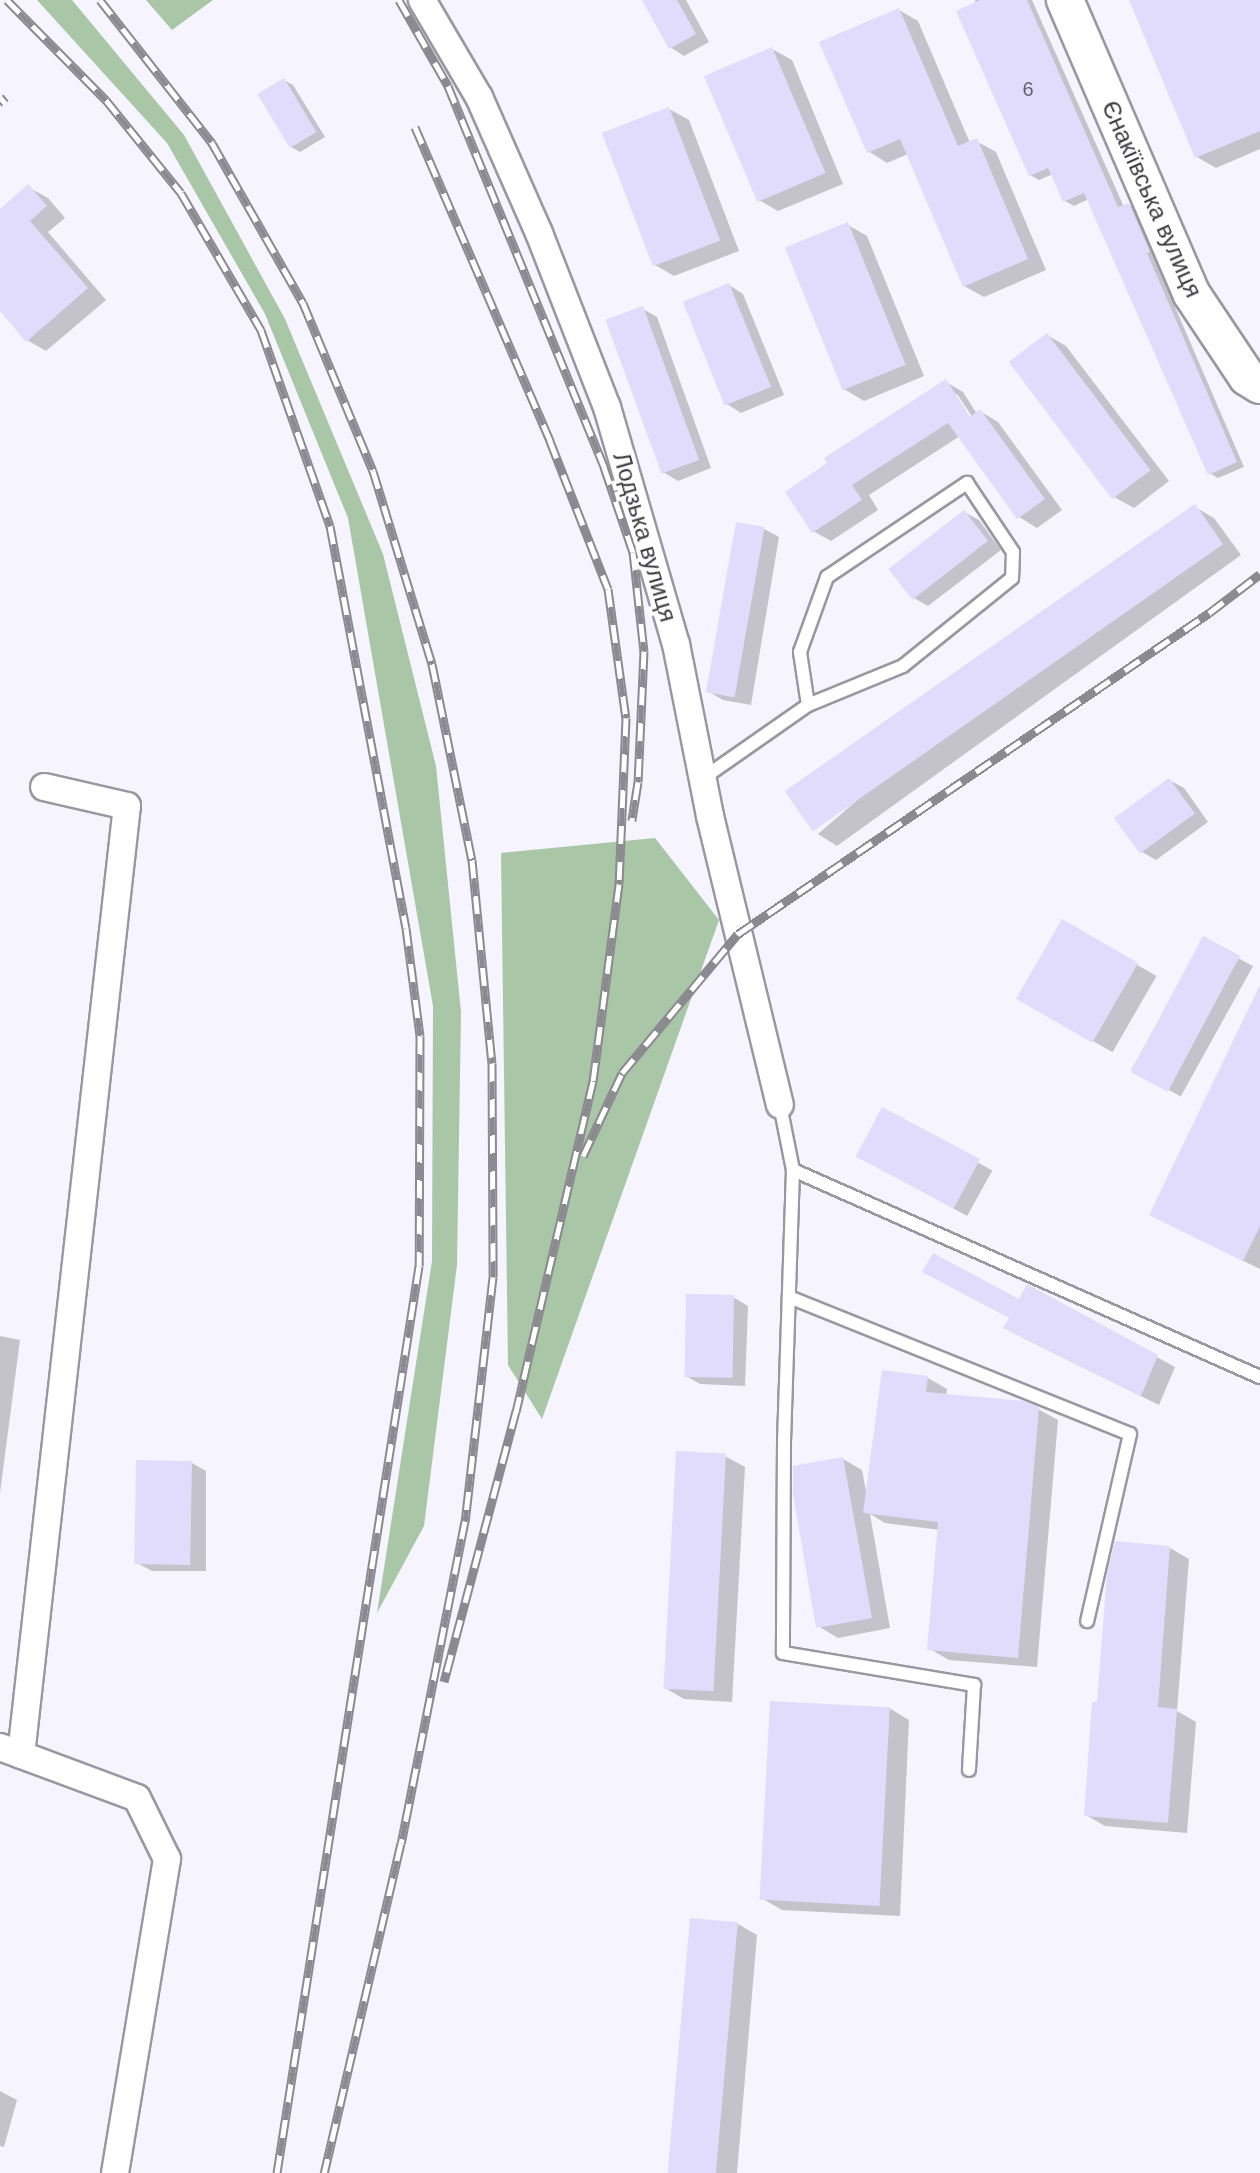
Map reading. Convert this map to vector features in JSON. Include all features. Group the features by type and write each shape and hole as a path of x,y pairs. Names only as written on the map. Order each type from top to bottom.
{"street":[{"name":"Лодзька вулиця","path":"422,0 479,97 539,233 607,407 676,644 702,779 780,1105"},
{"name":"Єнакіївська вулиця","path":"1065,0 1191,293 1247,377 1260,385"},
{"path":"44,787 127,806 11,1751 137,1798 167,1859 115,2173"}],"lane":[{"path":"702,779 808,705 903,666 1012,578 1013,552 967,483 827,577 800,652 808,705"},
{"path":"780,1105 793,1170 783,1653 974,1685 969,1770"},
{"path":"793,1170 1260,1377"},
{"path":"789,1297 1130,1434 1087,1621"}],"green space":[{"path":"37,0 72,0 184,135 285,319 383,554 436,766 461,1012 457,1265 424,1526 377,1613 432,1261 433,1006 348,518 265,314 167,143"},
{"path":"146,0 213,0 172,30"},
{"path":"655,838 719,920 542,1419 508,1365 501,853"}],"building":[{"path":"642,0 677,0 696,34 669,49"},
{"path":"980,0 1027,0 1118,207 1129,203 1150,252 1147,253 1237,462 1208,475 1084,193 1063,202 1048,168 1029,176 956,11"},
{"path":"1129,0 1260,0 1260,131 1195,158"},
{"path":"899,8 958,146 977,138 1028,259 963,287 900,139 867,153 819,42"},
{"path":"772,47 826,173 757,202 704,76"},
{"path":"284,78 316,132 290,148 257,94"},
{"path":"669,107 720,241 653,266 602,133"},
{"path":"28,184 47,206 30,221 88,288 26,342 0,311 0,209"},
{"path":"848,222 906,365 843,390 785,247"},
{"path":"729,283 771,387 725,406 683,302"},
{"path":"643,306 699,460 662,474 605,320"},
{"path":"1047,333 1151,470 1112,499 1009,362"},
{"path":"946,379 970,417 980,409 1045,499 1017,519 948,423 852,485 862,500 812,533 785,492 827,463 824,458"},
{"path":"1195,504 1223,544 813,832 785,791"},
{"path":"964,510 988,541 912,600 888,569"},
{"path":"736,522 765,527 735,697 706,692"},
{"path":"1169,778 1195,814 1140,854 1114,818"},
{"path":"1062,919 1138,963 1092,1043 1016,999"},
{"path":"1203,936 1240,956 1168,1092 1131,1072"},
{"path":"1260,985 1260,1226 1243,1261 1149,1215"},
{"path":"882,1107 980,1159 954,1209 856,1156"},
{"path":"933,1253 1019,1299 1027,1284 1158,1355 1141,1396 1003,1328 1009,1318 922,1272"},
{"path":"686,1294 734,1295 733,1378 685,1377"},
{"path":"882,1370 928,1376 926,1392 1023,1401 1039,1407 1018,1658 927,1650 938,1522 863,1513"},
{"path":"676,1451 726,1454 713,1691 664,1689"},
{"path":"843,1457 872,1618 816,1628 793,1494 793,1466"},
{"path":"136,1460 192,1461 190,1565 134,1564"},
{"path":"1115,1541 1170,1546 1158,1707 1177,1709 1168,1823 1084,1816 1092,1702 1097,1702 1107,1574"},
{"path":"770,1701 890,1707 879,1906 760,1900"},
{"path":"690,1918 738,1922 716,2173 668,2173"}],"railway":[{"path":"7,0 106,100 181,193 261,330 330,526 406,928 420,1036 419,1266 277,2173"},
{"path":"100,0 212,143 303,303 373,471 432,664 472,860 492,1063 493,1277 465,1521 401,1843 324,2173"},
{"path":"399,0 448,86 604,467 633,552 644,651 638,782 632,821"},
{"path":"0,97 5,103"},
{"path":"415,127 550,441 608,589 626,718 619,884 593,1081 516,1411 444,1682"},
{"path":"583,1156 622,1073 738,934 1209,613 1260,574"}]}
